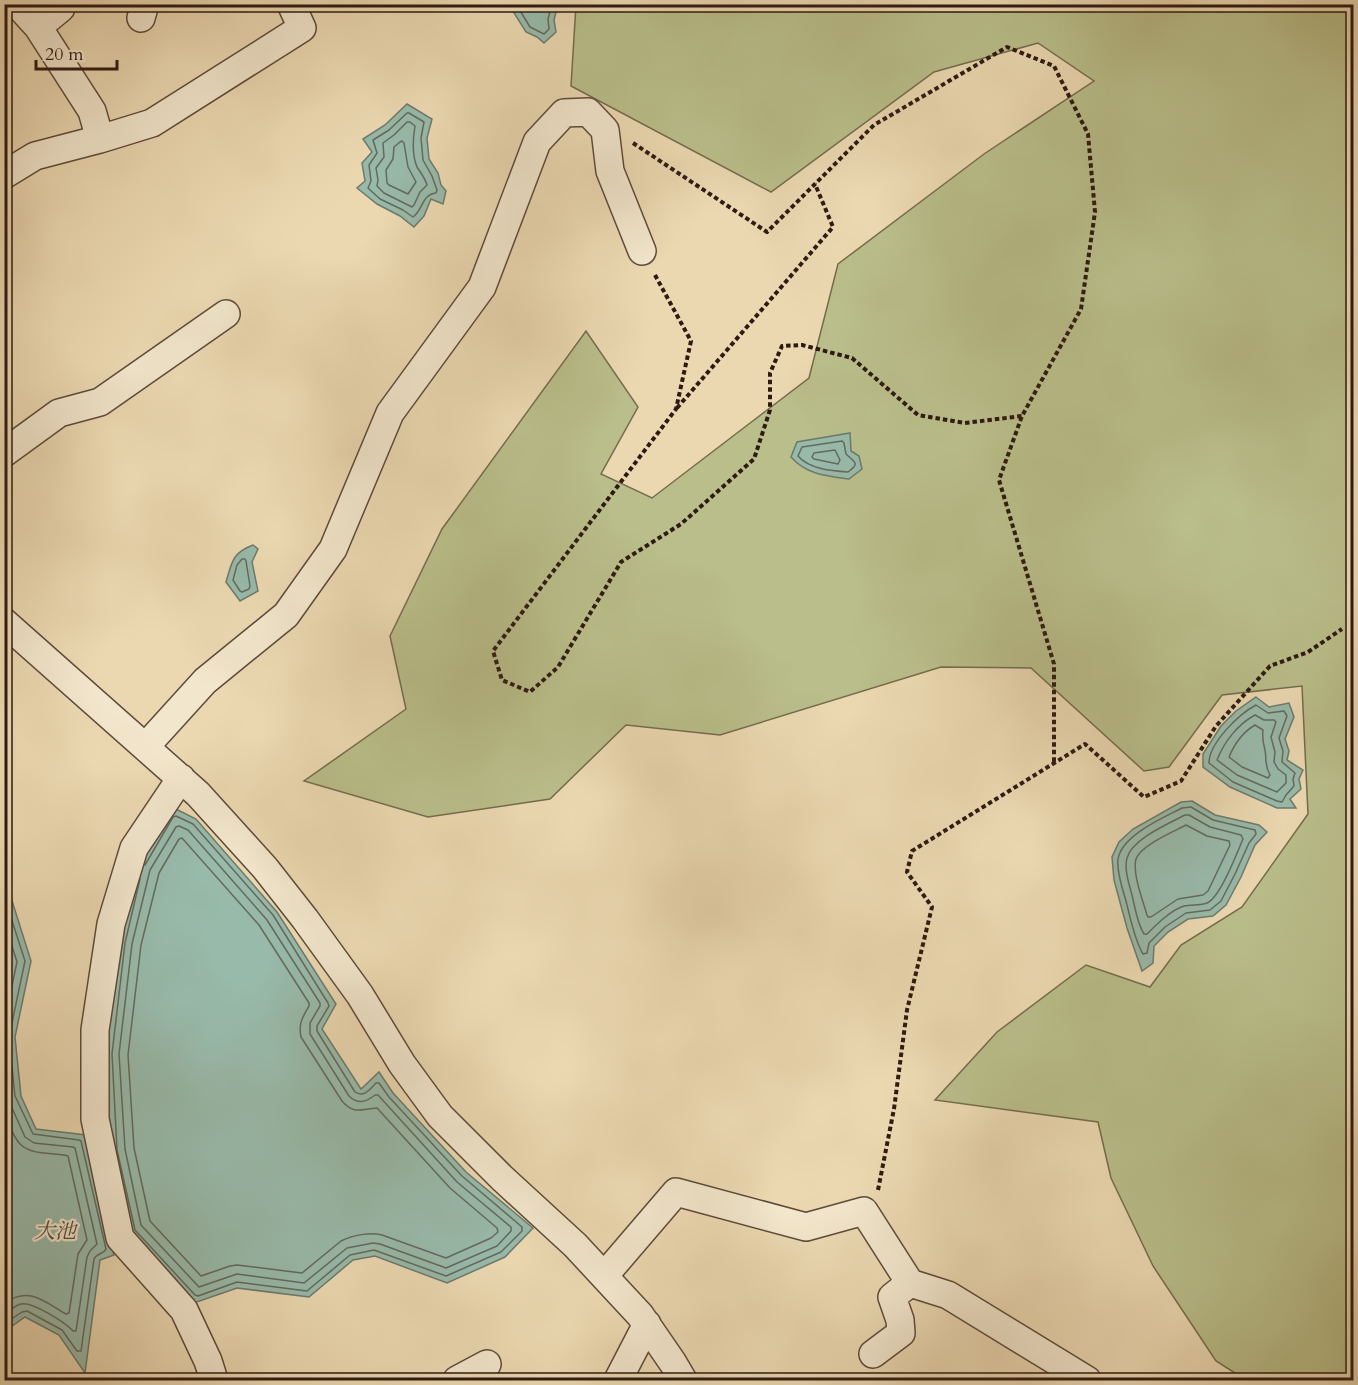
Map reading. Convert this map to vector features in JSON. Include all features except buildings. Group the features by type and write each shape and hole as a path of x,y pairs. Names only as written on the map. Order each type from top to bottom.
{"street":[{"path":"17,4 38,27 92,111 100,139"},
{"path":"38,27 61,8 62,4"},
{"path":"4,175 35,156 152,123 302,28 291,4"},
{"path":"146,747 205,681 286,615 333,549 390,413 482,287 537,142 564,113 588,112 605,130 610,171 642,251"},
{"path":"4,453 59,413 100,402 226,314"},
{"path":"4,622 181,778 266,868 360,995 402,1064 440,1116 502,1178 575,1245 640,1315 683,1380"},
{"path":"181,778 134,848 111,924 96,1030 95,1119 120,1238 184,1310 208,1360 214,1380"},
{"path":"604,1276 676,1192 806,1227 864,1211 910,1283 948,1294 1087,1380"},
{"path":"873,1354 901,1333 900,1320 892,1297 910,1283"},
{"path":"618,1380 647,1324"},
{"path":"456,1380 487,1364"}],"path":[{"path":"605,130 637,145 767,232 874,125 1007,47 1054,66 1088,134 1095,212 1081,309 1022,416 999,480 1054,664 1054,763"},
{"path":"815,184 832,227 676,409 494,651 502,680 530,692 544,680 558,667 621,562 681,524 754,459 770,410 770,373 782,346 802,345 852,358 918,415 965,423 1022,416"},
{"path":"642,251 691,341 676,409"},
{"path":"864,1211 878,1192 894,1109 907,1010 932,907 907,872 912,851 1085,744 1144,797 1181,781 1216,726 1270,666 1308,652 1342,629"}],"green space":[{"path":"576,5 1353,5 1353,1380 1246,1380 1216,1361 1153,1266 1111,1178 1098,1122 935,1100 997,1032 1086,965 1150,987 1181,945 1242,907 1308,814 1302,686 1222,695 1169,767 1144,771 1031,668 941,667 720,735 626,725 550,799 428,817 304,781 406,709 390,636 442,529 586,331 638,407 601,474 652,498 809,378 838,264 984,154 1094,81 1038,43 934,72 771,192 571,86"}],"water":[{"path":"509,5 562,5 557,8 554,20 556,32 544,43 526,32"},
{"path":"407,104 432,119 427,138 429,159 446,191 443,204 431,199 424,216 414,227 400,216 377,204 357,188 365,181 362,163 372,152 363,139 385,125"},
{"path":"850,433 851,451 859,456 862,469 849,479 811,471 791,457 797,442"},
{"path":"253,545 258,549 252,562 258,591 240,601 226,582 237,555"},
{"path":"1256,697 1269,707 1289,703 1294,717 1285,739 1289,751 1287,760 1303,770 1299,779 1301,789 1290,799 1296,808 1277,808 1230,787 1203,767 1203,754 1221,726 1236,711"},
{"path":"1192,801 1215,815 1259,825 1267,832 1255,845 1226,905 1213,916 1188,919 1168,932 1154,946 1153,963 1142,971 1114,880 1112,857 1119,842 1133,829 1181,802"},
{"path":"172,807 196,819 277,912 336,1004 322,1029 361,1089 379,1072 393,1093 466,1172 533,1228 505,1257 447,1283 375,1256 353,1260 309,1297 237,1288 194,1303 129,1232 111,1151 106,1054 119,942 138,865"},
{"name":"大池","path":"4,882 8,888 31,961 15,1037 21,1096 36,1129 86,1135 114,1255 100,1260 85,1373 59,1335 25,1317 5,1331"}]}
